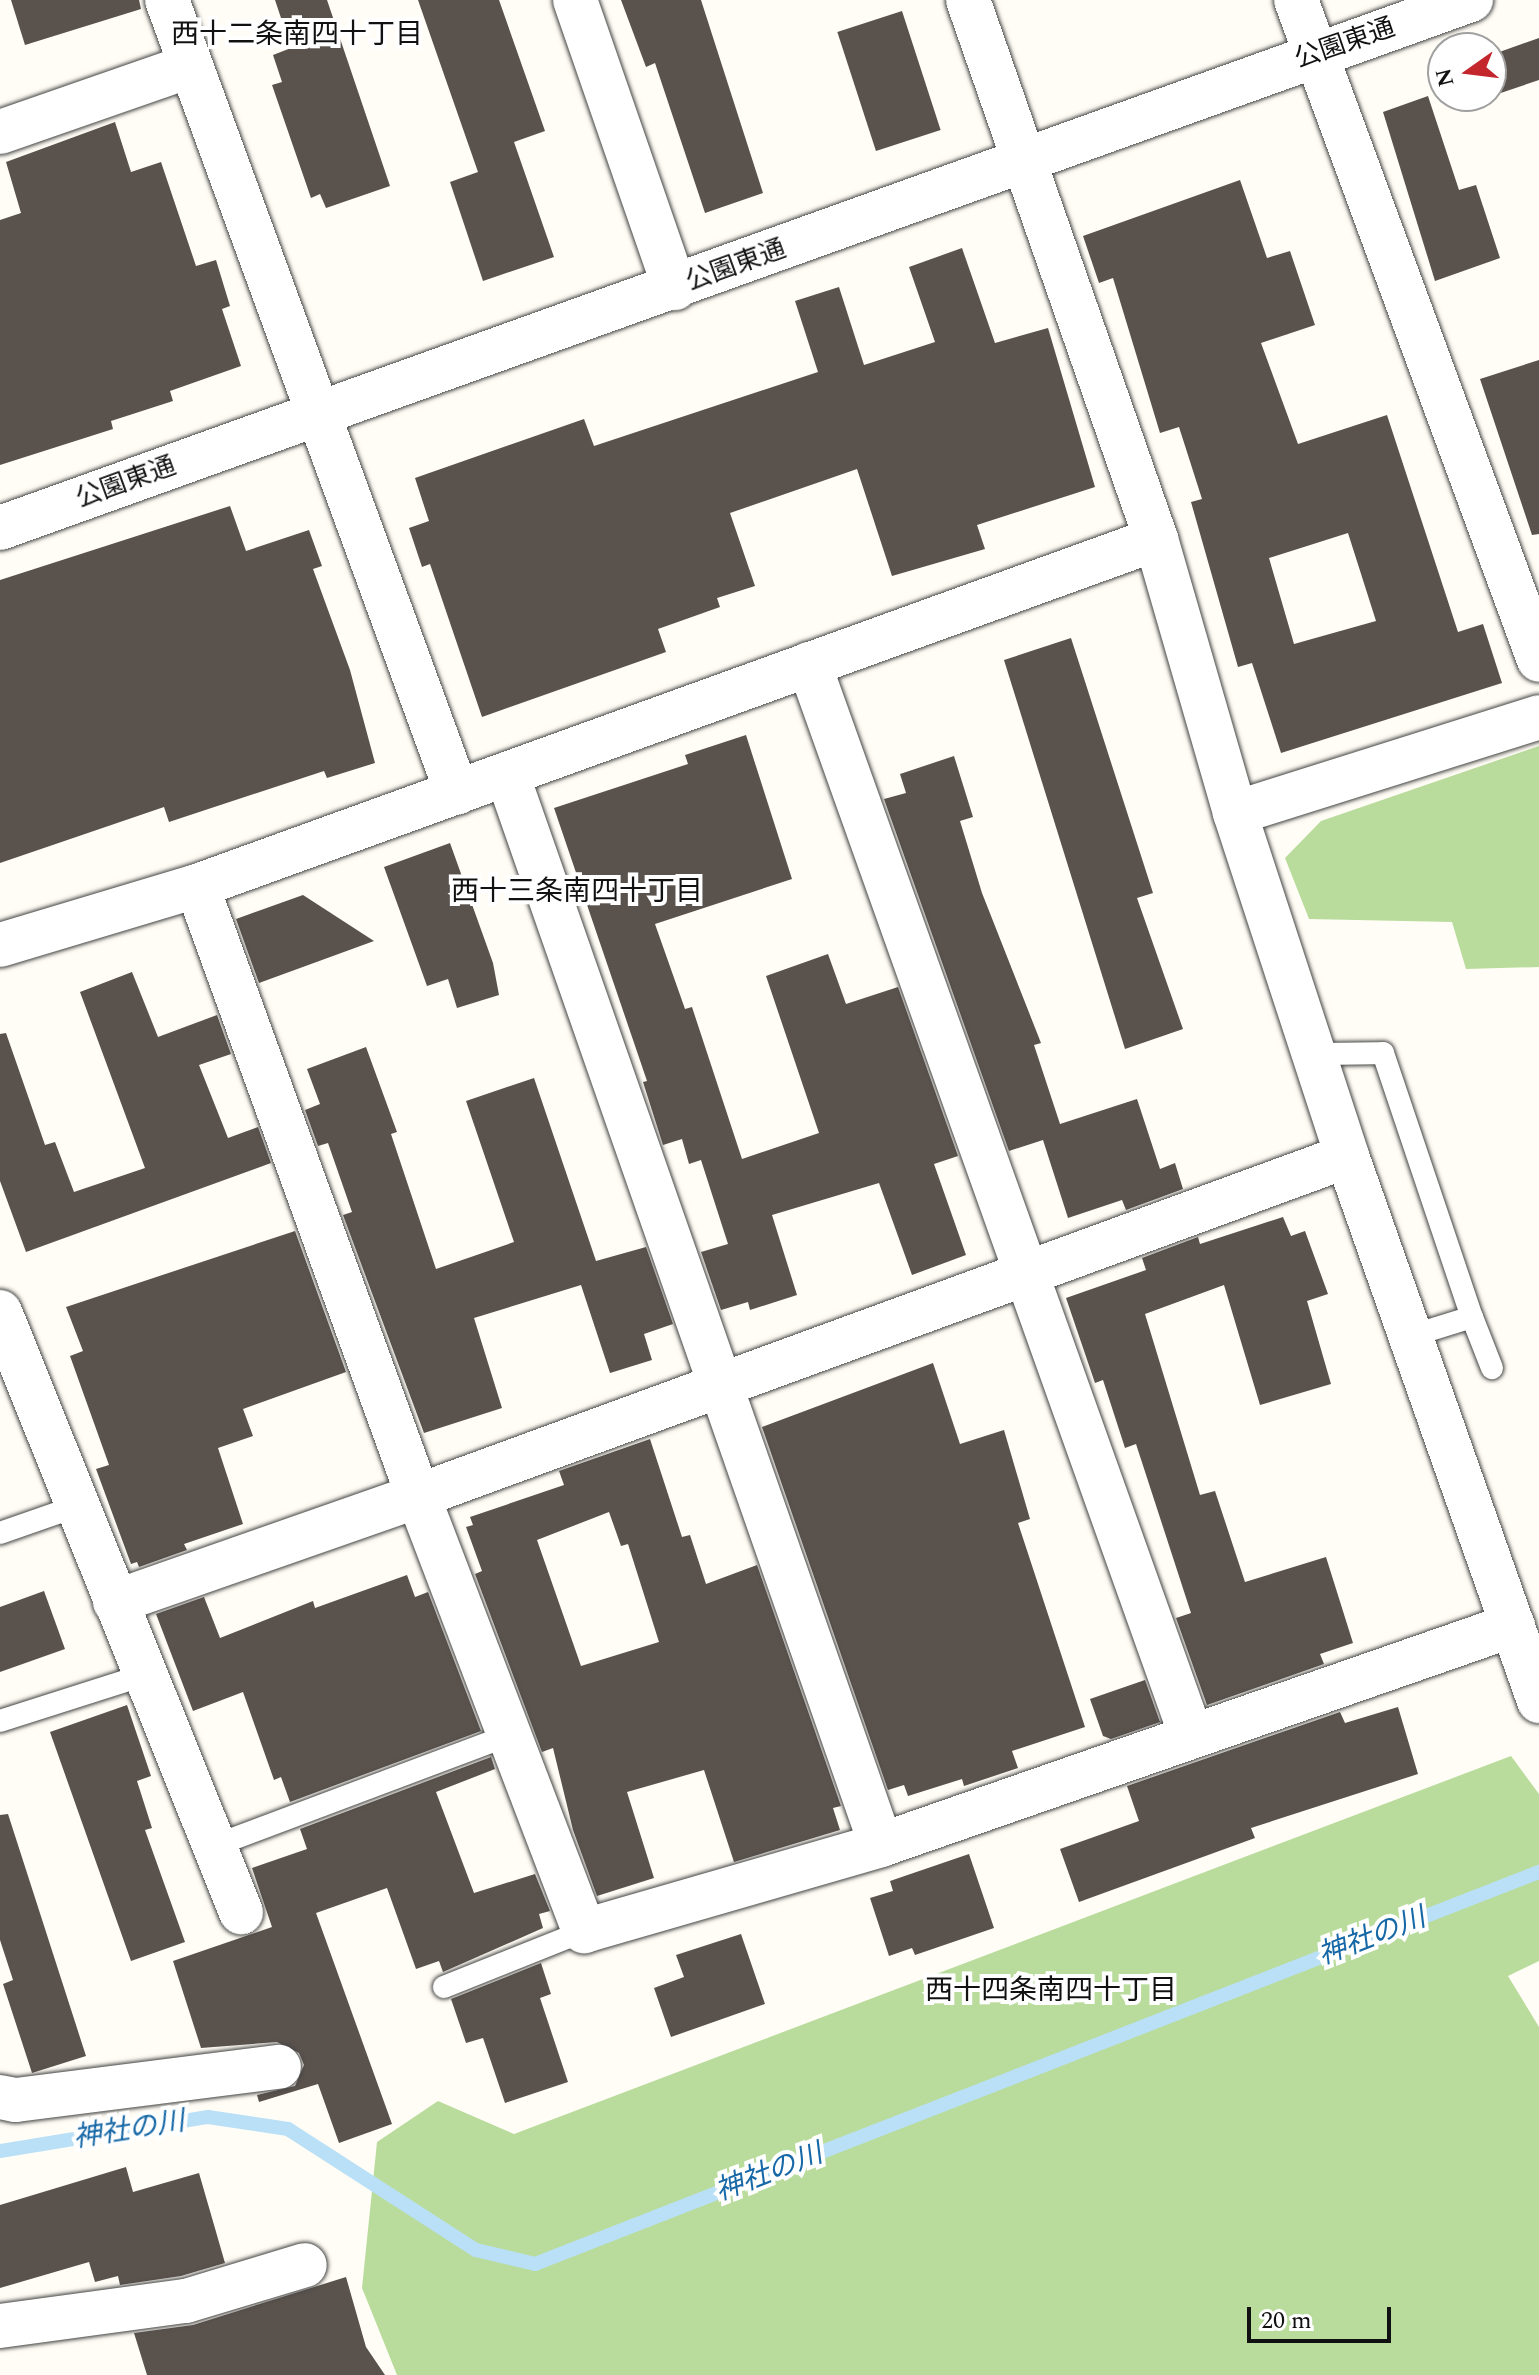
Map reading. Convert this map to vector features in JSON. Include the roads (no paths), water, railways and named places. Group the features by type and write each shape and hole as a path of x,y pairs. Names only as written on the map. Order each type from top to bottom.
{"street":[{"path":"167,0 457,793"},
{"path":"575,0 675,288"},
{"path":"968,0 1156,539 1235,813 1347,1156 1538,1696"},
{"path":"1296,0 1539,660"},
{"name":"公園東通","path":"0,528 1025,162 1315,53 1471,0"},
{"path":"0,132 190,66"},
{"path":"0,945 197,886 1156,539"},
{"path":"809,664 1024,1274 1191,1735"},
{"path":"1235,813 1539,717"},
{"path":"507,774 718,1386 881,1845"},
{"path":"197,886 418,1496 584,1931 881,1845 1513,1625"},
{"path":"115,1602 418,1496 1347,1156"},
{"path":"0,1312 241,1912"},
{"path":"0,2097 16,2100 279,2067"},
{"path":"0,2326 186,2301 305,2265"}],"lane":[{"path":"1314,1054 1383,1053 1492,1368"},
{"path":"1411,1336 1472,1317"},
{"path":"0,1533 77,1506"},
{"path":"0,1721 144,1675"},
{"path":"214,1846 510,1735"},
{"path":"444,1987 584,1931"}],"waterway":[{"name":"神社の川","path":"0,2151 208,2117 288,2129 476,2250 535,2264 1539,1872"}],"district":[{"name":"西十二条南四十丁目","path":"297,35"},
{"name":"西十三条南四十丁目","path":"577,892"},
{"name":"西十四条南四十丁目","path":"1051,1991"}]}
